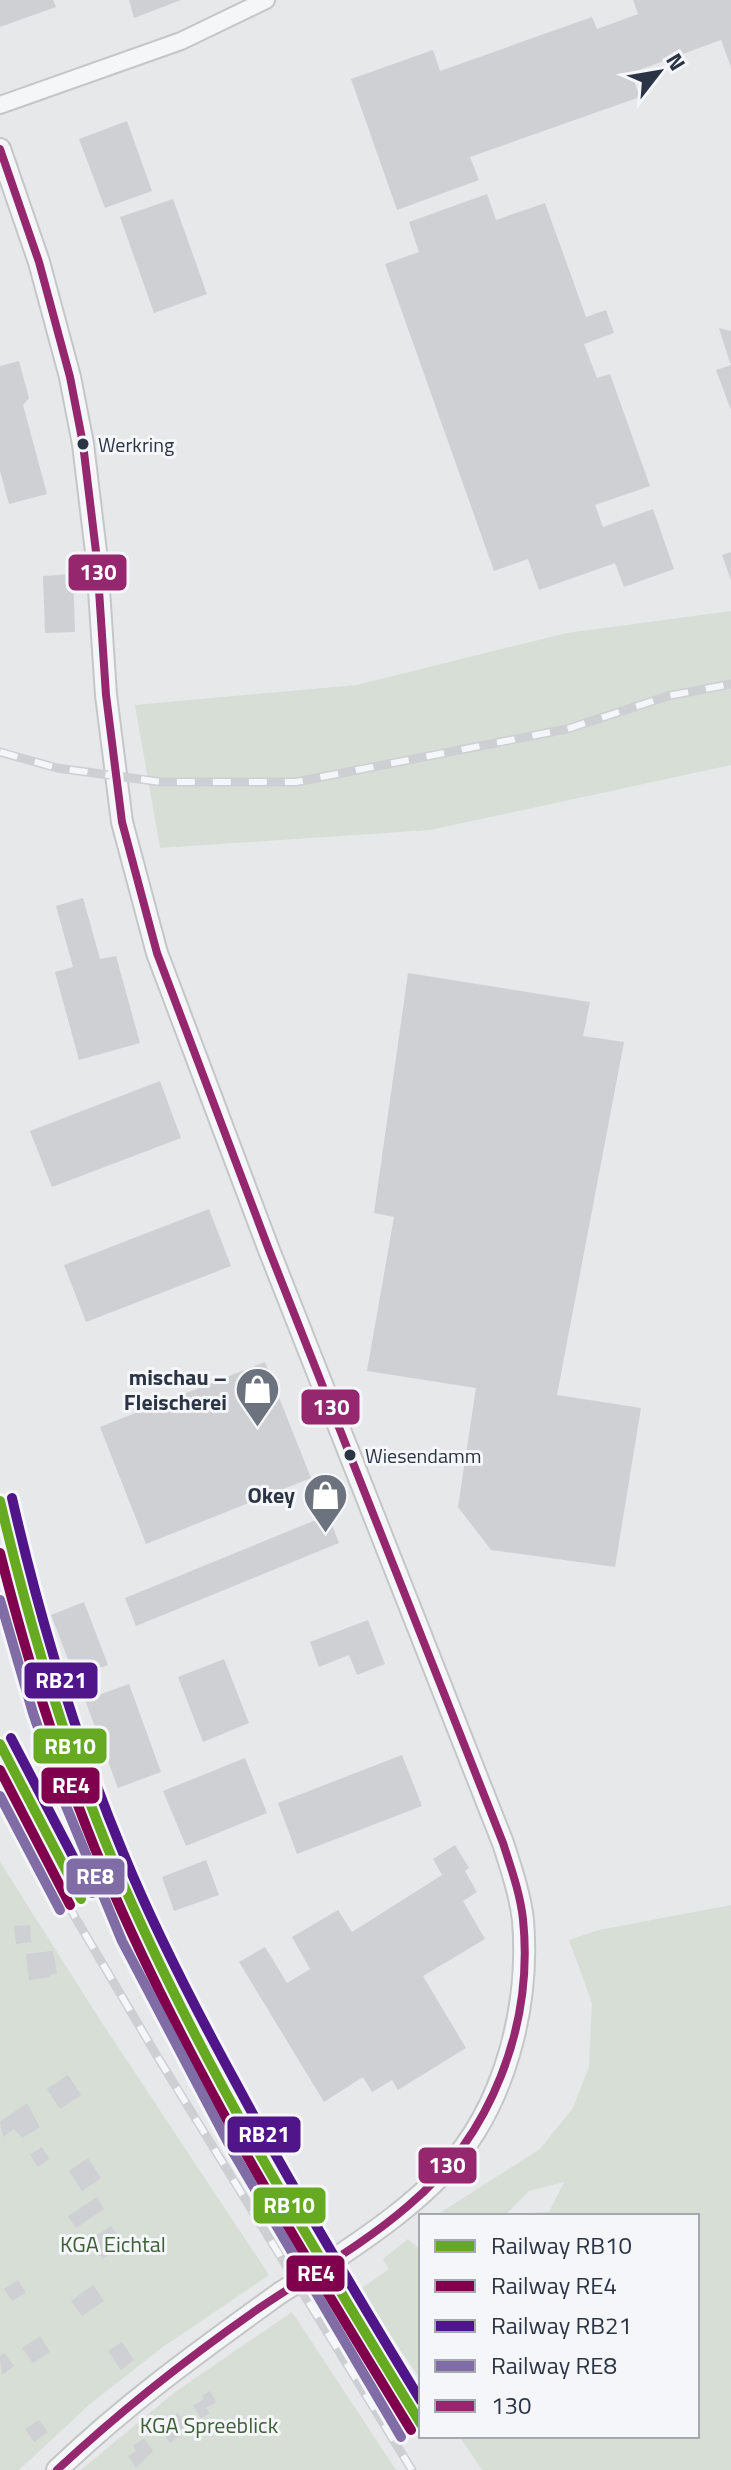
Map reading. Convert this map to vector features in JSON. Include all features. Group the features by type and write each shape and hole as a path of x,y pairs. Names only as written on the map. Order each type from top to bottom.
{"street":[{"path":"0,105 181,41 266,0"},
{"path":"0,149 39,262 73,391 83,444 97,560 109,712 122,822 157,953 269,1250 503,1843 522,1918 522,1991 514,2035 500,2077 478,2124 446,2170 373,2233 280,2293 153,2385 106,2423 57,2470"}],"green space":[{"path":"731,611 731,765 430,830 160,848 135,705 357,685 567,633"},
{"name":"KGA Eichtal","path":"0,1862 102,2023 269,2275 160,2349 90,2404 19,2470 0,2470"},
{"path":"731,1905 731,2470 482,2470 460,2438 699,2438 699,2214 527,2214 549,2212 564,2182 529,2191 506,2214 438,2214 540,2149 573,2108 589,2067 592,2003 569,1940 599,1930"},
{"path":"408,2239 419,2249 419,2377 367,2301 362,2288 389,2269 383,2259"},
{"name":"KGA Spreeblick","path":"292,2312 396,2470 81,2470 175,2392"}],"building":[{"path":"0,0 53,0 56,7 0,27"},
{"path":"129,0 181,0 134,18"},
{"path":"633,0 731,0 731,67 721,40 631,73 640,97 470,157 479,180 397,210 351,79 433,50 440,71 592,17 597,29 638,14"},
{"path":"127,121 152,191 105,208 79,139"},
{"path":"487,194 496,220 545,203 586,317 606,310 614,333 584,344 597,378 610,374 650,486 595,505 603,527 653,509 674,569 624,587 615,563 539,590 528,559 494,571 385,264 419,252 409,222"},
{"path":"173,199 207,294 154,313 120,217"},
{"path":"719,328 731,331 731,363 730,363"},
{"path":"19,361 29,398 23,405 47,494 9,504 0,471 0,366"},
{"path":"731,365 731,410 716,370"},
{"path":"731,552 731,580 722,555"},
{"path":"73,574 75,632 45,633 43,576"},
{"path":"83,898 100,959 116,956 140,1043 79,1060 55,972 73,967 56,906"},
{"path":"408,973 590,1002 583,1036 624,1042 557,1395 641,1408 615,1567 491,1550 458,1507 476,1388 367,1371 394,1217 374,1213"},
{"path":"160,1081 181,1138 52,1187 30,1131"},
{"path":"209,1209 231,1266 86,1322 64,1265"},
{"path":"265,1362 311,1478 146,1544 100,1427"},
{"path":"328,1515 339,1543 136,1626 125,1598"},
{"path":"84,1602 108,1665 75,1677 51,1615"},
{"path":"368,1620 385,1664 357,1675 349,1655 319,1667 310,1642"},
{"path":"224,1659 249,1723 203,1742 178,1677"},
{"path":"129,1684 161,1772 118,1788 85,1700"},
{"path":"402,1755 422,1806 297,1854 278,1803"},
{"path":"245,1758 267,1813 186,1846 163,1791"},
{"path":"455,1845 469,1868 465,1871 477,1892 463,1901 485,1939 423,1976 466,2048 398,2090 392,2080 372,2092 363,2077 324,2102 239,1962 265,1947 287,1983 310,1969 292,1937 338,1910 352,1932 442,1875 433,1859"},
{"path":"206,1860 219,1895 174,1911 162,1877"},
{"path":"30,1925 31,1942 16,1944 14,1926"},
{"path":"53,1951 57,1973 29,1980 26,1954"},
{"path":"68,2075 81,2095 60,2109 47,2089"},
{"path":"27,2103 40,2127 22,2138 14,2129 3,2137 0,2122"},
{"path":"42,2147 49,2159 38,2167 30,2155"},
{"path":"88,2158 101,2178 82,2191 69,2171"},
{"path":"97,2197 104,2209 76,2228 68,2216"},
{"path":"111,2226 124,2244 103,2259 90,2240"},
{"path":"18,2280 26,2293 12,2301 4,2289"},
{"path":"93,2285 104,2301 82,2316 71,2301"},
{"path":"40,2336 50,2352 33,2363 22,2348"},
{"path":"122,2342 134,2360 121,2370 108,2351"},
{"path":"4,2353 14,2366 2,2375 0,2356"},
{"path":"210,2391 216,2402 206,2408 210,2413 201,2418 193,2406"},
{"path":"178,2413 186,2426 178,2431 180,2436 170,2443 161,2429 170,2424 168,2419"},
{"path":"39,2420 48,2432 34,2442 25,2429"},
{"path":"144,2438 153,2451 136,2468 128,2456 136,2451 133,2446"}],"railway":[{"path":"0,752 57,768 161,782 296,782 567,729 668,696 731,684"},
{"path":"0,1774 75,1917 157,2056 412,2470"}],"rail line":[{"name":"RB21","path":"12,1498 47,1634 75,1724 149,1913 258,2123 419,2398"},
{"name":"RB10","path":"0,1501 23,1593 64,1730 96,1819 146,1936 257,2149 419,2421"},
{"name":"RE4","path":"0,1553 21,1633 59,1752 87,1830 136,1941 246,2155 411,2430"},
{"name":"RE8","path":"0,1600 33,1713 61,1794 122,1941 233,2152 401,2437"},
{"name":"RB21","path":"11,1738 92,1893"},
{"name":"RB10","path":"0,1744 81,1899"},
{"name":"RE4","path":"0,1770 70,1905"},
{"name":"RE8","path":"0,1796 60,1910"}],"transit line":[{"name":"130","path":"0,149 39,262 70,377 83,444 97,560 106,695 122,822 157,953 269,1250 503,1843 522,1909 525,1959 521,1999 501,2076 463,2146 438,2177 372,2234 255,2311 178,2368 57,2470"}],"place":[{"name":"Werkring","path":"83,444"},
{"name":"mischau – Fleischerei","path":"258,1429"},
{"name":"Wiesendamm","path":"350,1455"},
{"name":"Okey","path":"326,1534"}]}
